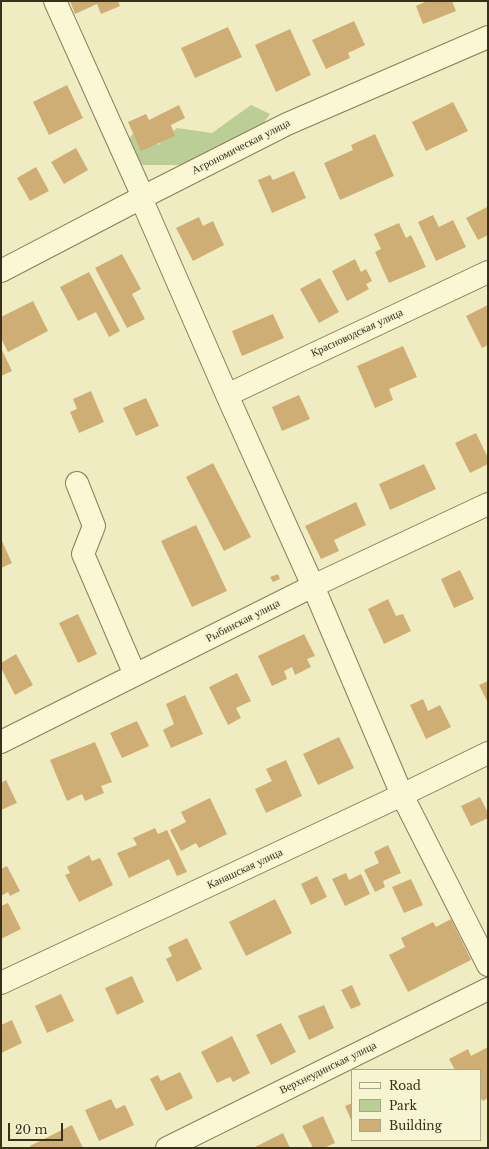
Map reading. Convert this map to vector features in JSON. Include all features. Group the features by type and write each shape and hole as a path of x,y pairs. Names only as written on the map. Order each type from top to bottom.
{"street":[{"path":"55,1 140,190 141,198 227,395 313,586 402,795 488,964"},
{"name":"Агрономическая улица","path":"1,271 287,124 488,37"},
{"name":"Красноводская улица","path":"227,395 488,272"},
{"path":"77,483 94,526 83,554 135,675"},
{"name":"Рыбинская улица","path":"1,742 313,586 488,504"},
{"name":"Канашская улица","path":"1,984 488,754"},
{"name":"Верхнеудинская улица","path":"167,1148 488,988"}],"green space":[{"path":"251,105 270,114 248,146 182,165 143,165 122,147 138,128 158,145 177,128 212,133"}],"building":[{"path":"70,1 118,1 120,6 101,14 97,4 75,14"},
{"path":"427,1 452,1 456,11 423,24 416,6"},
{"path":"354,21 365,45 348,53 350,58 326,69 312,40"},
{"path":"228,27 242,57 195,78 181,48"},
{"path":"290,29 311,75 276,92 255,45"},
{"path":"67,85 83,118 49,135 33,102"},
{"path":"453,102 468,131 426,151 412,122"},
{"path":"179,105 185,118 171,125 175,136 141,151 128,122 146,114 149,120"},
{"path":"375,134 394,176 340,200 324,163 353,150 351,145"},
{"path":"76,148 88,170 64,184 51,162"},
{"path":"36,167 49,191 30,201 17,178"},
{"path":"294,171 306,198 272,213 258,180 270,175 273,180"},
{"path":"487,207 488,235 478,240 466,218"},
{"path":"433,215 439,227 453,220 466,247 436,261 418,222"},
{"path":"199,217 203,226 213,221 224,245 193,261 176,228"},
{"path":"399,223 406,238 411,235 426,267 389,283 375,252 381,249 374,234"},
{"path":"122,254 141,289 132,294 145,319 127,328 95,268"},
{"path":"355,259 361,272 366,269 372,281 366,284 369,289 347,301 332,271"},
{"path":"89,272 120,331 109,337 96,312 78,321 60,287"},
{"path":"320,278 339,312 319,323 300,289"},
{"path":"33,301 48,331 8,352 1,338 1,317"},
{"path":"488,305 488,345 482,348 466,316"},
{"path":"273,314 284,338 242,356 232,331"},
{"path":"403,346 417,377 389,389 393,400 375,408 357,366"},
{"path":"1,348 12,371 1,376"},
{"path":"91,391 104,422 79,433 70,412 77,409 73,399"},
{"path":"299,395 310,419 282,431 272,407"},
{"path":"146,398 159,426 136,436 123,408"},
{"path":"476,433 488,458 488,464 470,473 455,443"},
{"path":"213,463 251,537 224,551 186,477"},
{"path":"424,464 436,489 390,510 379,484"},
{"path":"356,502 366,525 334,540 339,551 321,559 305,526"},
{"path":"196,525 227,591 192,607 161,541"},
{"path":"1,539 12,563 1,568"},
{"path":"460,570 474,599 454,608 441,579"},
{"path":"278,574 280,579 273,582 270,577"},
{"path":"388,599 396,616 403,614 411,631 384,644 368,609"},
{"path":"78,614 97,654 78,663 59,623"},
{"path":"304,634 315,656 307,659 311,667 295,675 292,667 284,671 287,679 272,686 258,656"},
{"path":"16,654 33,685 15,695 1,668 1,663"},
{"path":"237,673 251,701 236,708 241,718 228,725 209,687"},
{"path":"488,681 488,703 479,685"},
{"path":"185,695 203,734 171,748 163,730 174,724 166,704"},
{"path":"423,699 428,711 440,705 451,727 426,739 410,705"},
{"path":"137,721 149,746 122,758 110,733"},
{"path":"339,737 354,768 318,785 303,754"},
{"path":"95,742 112,782 101,786 104,793 85,801 82,794 67,801 50,760"},
{"path":"286,760 302,796 266,813 255,789 272,781 266,769"},
{"path":"6,780 17,803 1,810 1,783"},
{"path":"480,797 488,813 488,818 471,826 461,806"},
{"path":"210,798 227,834 199,848 196,843 181,851 170,830 186,822 181,812"},
{"path":"155,828 158,834 167,830 187,872 177,876 169,859 129,878 117,853 137,845 133,838"},
{"path":"388,845 401,873 383,881 385,887 375,892 364,870 379,863 374,852"},
{"path":"89,855 92,861 100,858 113,885 79,902 65,875 70,873 67,867"},
{"path":"7,866 20,891 10,896 8,892 1,896 1,869"},
{"path":"346,873 349,880 361,874 370,894 345,906 332,879"},
{"path":"317,876 327,897 311,905 301,884"},
{"path":"411,879 423,905 404,913 392,887"},
{"path":"275,899 292,933 246,956 229,922"},
{"path":"8,903 21,929 1,939 1,906"},
{"path":"451,919 471,960 408,992 389,955 405,947 401,938 433,922 436,927"},
{"path":"187,938 202,969 177,982 166,959 172,956 168,947"},
{"path":"132,976 144,1002 117,1015 105,988"},
{"path":"352,985 361,1005 351,1009 341,990"},
{"path":"61,994 74,1021 47,1033 35,1006"},
{"path":"324,1005 334,1028 309,1040 298,1016"},
{"path":"12,1020 22,1043 1,1053 1,1025"},
{"path":"281,1023 296,1052 271,1065 256,1035"},
{"path":"232,1036 250,1073 233,1082 230,1077 217,1083 201,1052"},
{"path":"488,1047 488,1098 483,1101 481,1098 481,1069 454,1069 449,1059 468,1049 471,1056"},
{"path":"180,1072 193,1098 166,1111 150,1079 158,1075 161,1081"},
{"path":"111,1099 116,1109 125,1105 134,1125 99,1141 85,1110"},
{"path":"351,1103 351,1120 345,1106"},
{"path":"323,1116 335,1143 324,1148 313,1148 302,1126"},
{"path":"72,1125 83,1148 31,1148 30,1146"},
{"path":"283,1133 290,1148 253,1148"}]}
